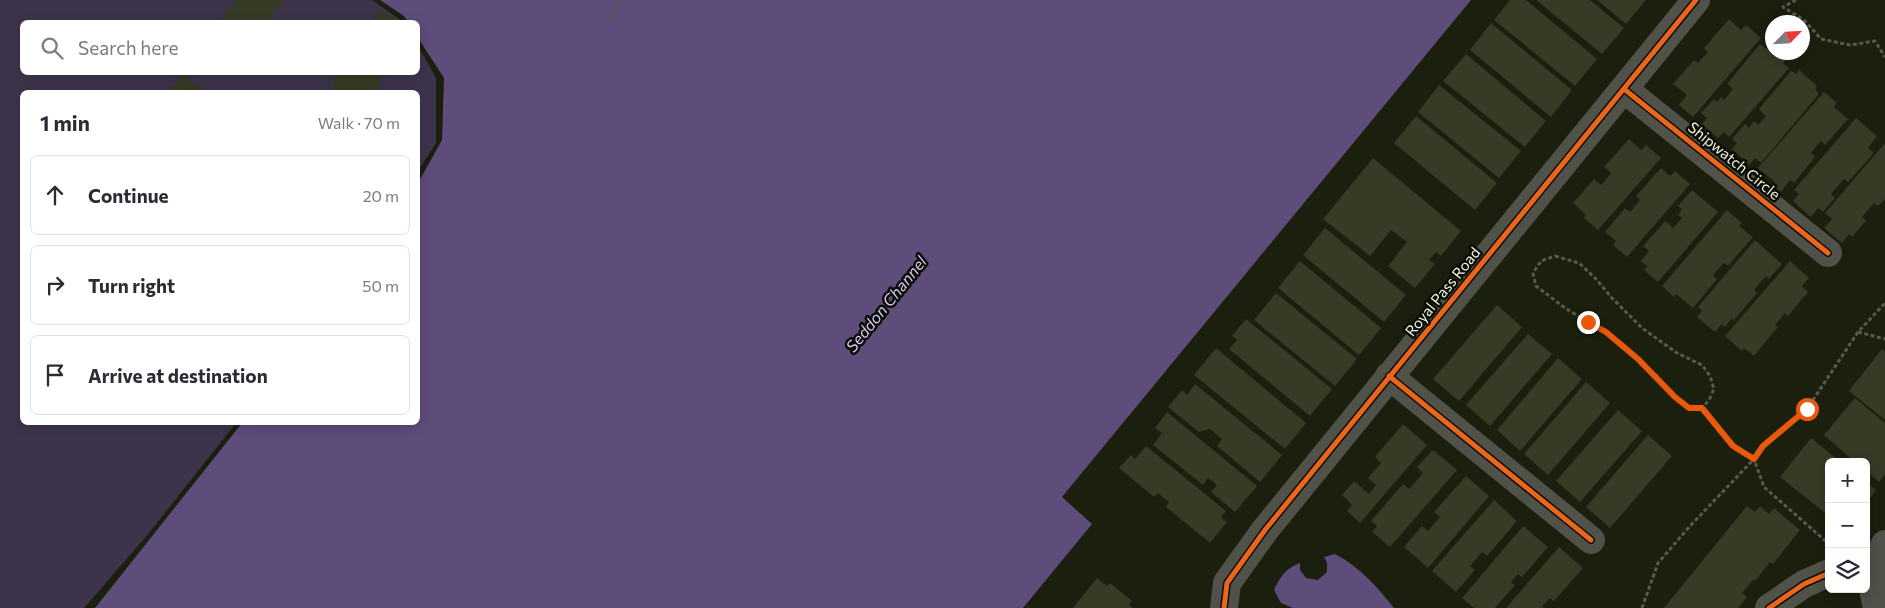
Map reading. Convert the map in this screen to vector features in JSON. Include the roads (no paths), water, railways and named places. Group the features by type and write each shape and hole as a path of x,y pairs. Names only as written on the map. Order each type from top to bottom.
{"street":[{"name":"Royal Pass Road","path":"1224,608 1226,583 1266,530 1389,376 1696,0"},
{"name":"Shipwatch Circle","path":"1624,89 1828,253"},
{"path":"1389,376 1591,540"},
{"path":"1877,608 1872,590 1870,571 1885,544"},
{"path":"1769,608 1804,584 1825,575"}],"water":[{"name":"Seddon Channel","path":"380,0 1471,0 1062,497 1092,524 1023,608 95,608 240,425 420,425 420,179 442,140 444,78 420,41 420,20 407,20 404,16"},
{"path":"1335,554 1360,571 1394,608 1293,608 1281,603 1274,590 1287,570 1300,563 1300,570 1306,578 1318,580 1327,572 1327,563 1324,557"}]}
